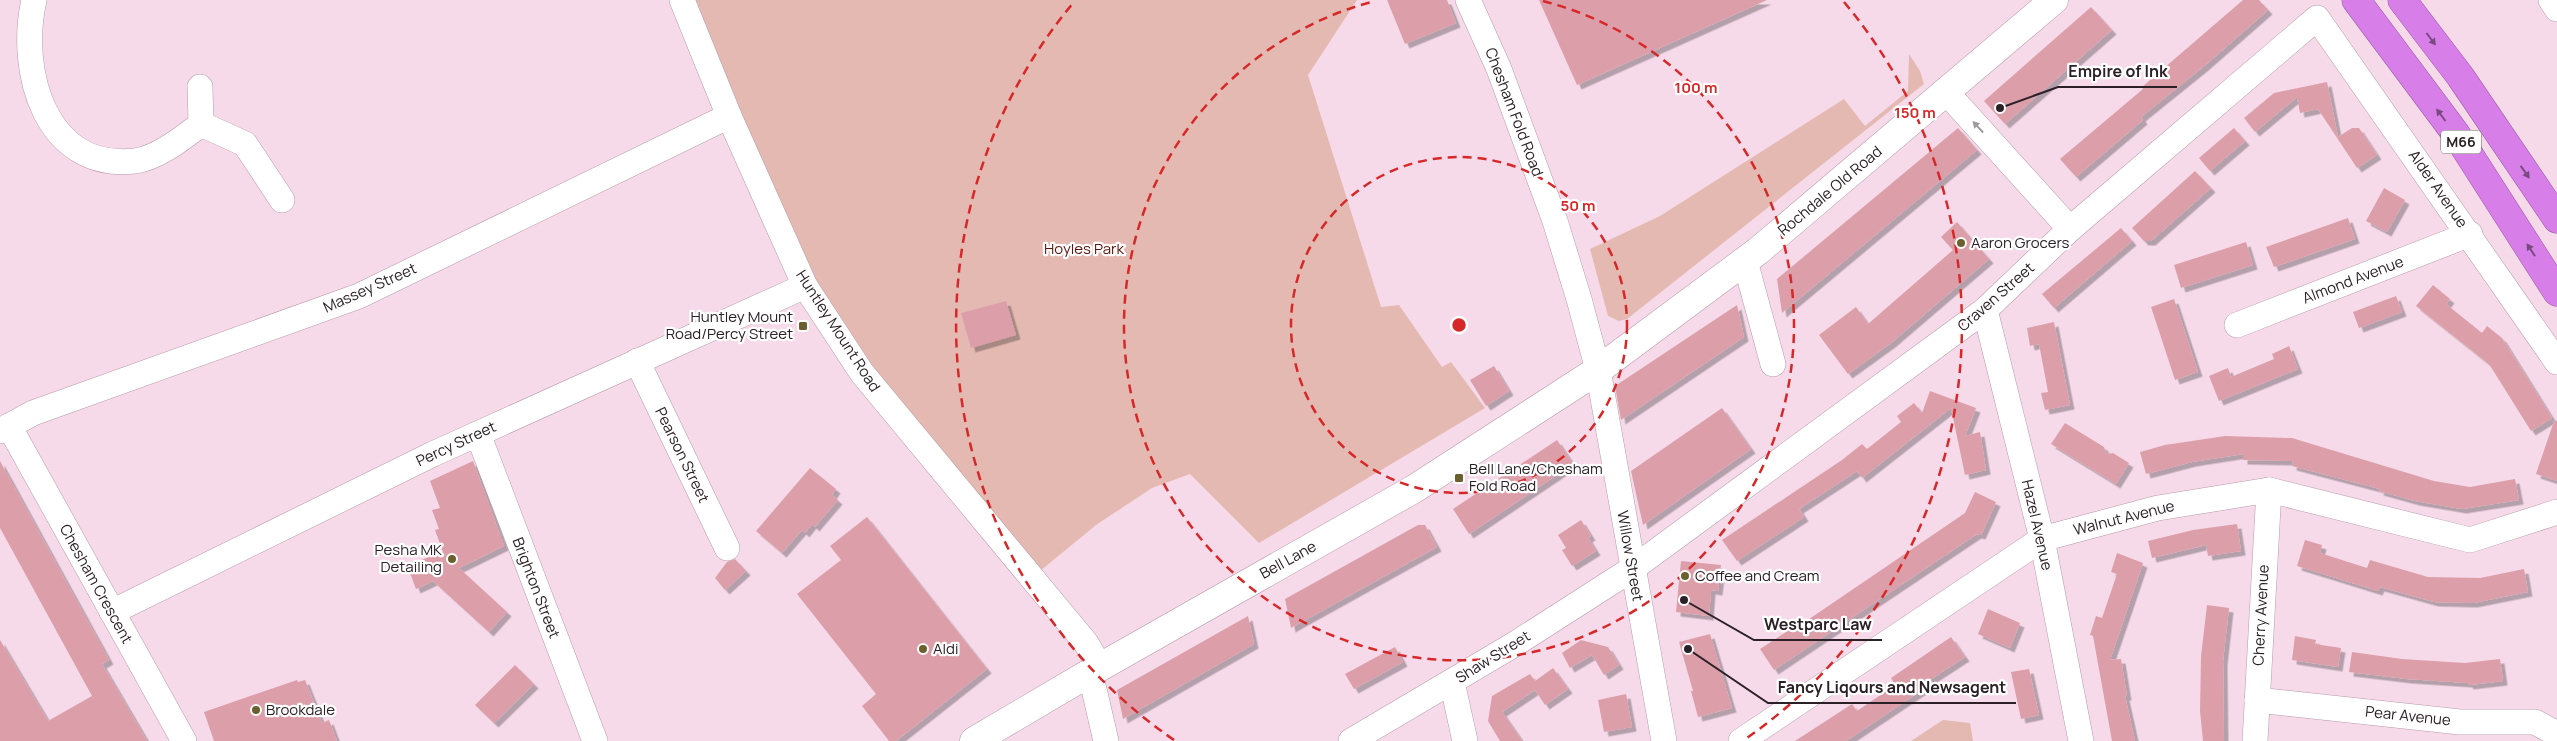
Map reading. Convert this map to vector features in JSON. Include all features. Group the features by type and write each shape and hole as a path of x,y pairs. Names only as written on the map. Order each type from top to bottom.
{"highway":[{"name":"M66","path":"2356,0 2456,134 2557,292"},
{"name":"M66","path":"2402,0 2460,76 2557,219"}],"main road":[{"name":"Rochdale Old Road","path":"1598,370 1745,261 1947,93 2054,0"},
{"name":"Bell Lane","path":"974,741 1093,671 1414,489 1598,370"}],"street":[{"path":"34,0 30,45 32,79 47,116 67,144 98,159 136,161 173,145 201,124"},
{"name":"Huntley Mount Road","path":"682,0 729,116 805,286 862,373 1086,643 1106,741"},
{"name":"Chesham Fold Road","path":"1468,0 1499,70 1555,221 1598,370"},
{"path":"2551,0 2557,9"},
{"name":"Craven Street","path":"1632,569 1985,310 2070,229 2317,18"},
{"name":"Alder Avenue","path":"2317,18 2470,234 2557,362"},
{"path":"200,88 201,124"},
{"path":"1947,93 2070,229"},
{"name":"Massey Street","path":"5,428 32,413 359,296 729,116"},
{"path":"201,124 245,144 282,200"},
{"name":"Almond Avenue","path":"2237,324 2470,234"},
{"path":"1745,261 1774,364"},
{"name":"Percy Street","path":"112,612 424,458 805,286"},
{"name":"Hazel Avenue","path":"1985,310 2042,539 2081,741"},
{"name":"Pearson Street","path":"637,361 727,548"},
{"name":"Willow Street","path":"1598,370 1664,741"},
{"name":"Chesham Crescent","path":"5,428 112,612 184,741"},
{"name":"Brighton Street","path":"478,434 595,741"},
{"name":"Walnut Avenue","path":"1741,741 2042,539 2158,508 2269,490 2470,540 2557,512"},
{"name":"Cherry Avenue","path":"2255,741 2269,490"},
{"name":"Shaw Street","path":"1351,741 1452,682 1632,569"},
{"path":"1452,682 1465,741"},
{"name":"Pear Avenue","path":"2257,700 2460,722 2536,722 2557,734"}],"green space":[{"name":"Hoyles Park","path":"688,0 1357,0 1308,75 1381,307 1399,305 1442,367 1451,362 1485,408 1259,543 1190,474 1152,488 1096,525 1040,571 805,286"},
{"path":"1909,54 1920,71 1924,84 1627,319 1619,321 1608,316 1590,249 1660,216 1844,99 1865,126 1908,91"},
{"path":"1943,720 1970,723 1973,741 1911,741"}],"building":[{"path":"1387,0 1447,0 1456,23 1405,44"},
{"path":"1539,0 1767,0 1577,85"},
{"path":"2243,0 2259,0 2268,10 2203,67 2141,117 2143,120 2076,177 2060,159 2143,89 2142,87"},
{"path":"2091,7 2112,30 2005,124 1984,101"},
{"path":"2327,82 2338,137 2352,128 2359,128 2377,155 2357,168 2318,109 2300,113 2297,97 2255,132 2244,118 2274,93"},
{"path":"1958,128 1977,150 1782,313 1777,279"},
{"path":"2234,128 2245,141 2210,171 2199,158"},
{"path":"2195,171 2211,188 2151,241 2144,241 2132,228"},
{"path":"2384,188 2405,200 2387,232 2366,221"},
{"path":"2348,218 2355,239 2274,267 2266,247"},
{"path":"1957,222 1989,259 1891,343 1848,374 1819,335 1856,307 1868,324 1953,250 1941,237"},
{"path":"2121,228 2132,241 2054,308 2042,294"},
{"path":"2246,242 2253,265 2181,288 2174,265"},
{"path":"2433,285 2450,299 2446,304 2482,333 2487,326 2502,338 2552,418 2531,431 2489,364 2416,306"},
{"path":"2396,296 2402,312 2359,328 2353,312"},
{"path":"2174,299 2198,372 2175,380 2151,307"},
{"path":"1006,301 1016,335 971,348 961,313"},
{"path":"1737,305 1744,337 1621,420 1615,386"},
{"path":"2054,322 2070,405 2045,410 2041,393 2048,392 2039,344 2030,346 2027,328"},
{"path":"2289,346 2298,369 2219,401 2209,376 2228,368 2231,377 2274,359 2272,354"},
{"path":"1494,366 1509,391 1486,406 1470,380"},
{"path":"1930,391 1976,408 1965,436 1980,432 1986,470 1965,475 1951,408 1862,478 1857,471 1799,509 1804,517 1737,561 1722,540 1842,460 1862,444 1867,449 1901,422 1897,416 1914,403 1922,413"},
{"path":"1722,408 1751,449 1643,525 1631,471"},
{"path":"2554,421 2557,421 2557,481 2536,474"},
{"path":"2065,423 2104,447 2106,454 2113,453 2129,463 2116,484 2051,444"},
{"path":"2225,436 2292,438 2434,481 2470,487 2515,479 2519,500 2462,509 2415,501 2379,491 2380,489 2292,466 2293,461 2243,460 2243,454 2192,462 2146,474 2140,452 2165,445"},
{"path":"1557,440 1573,464 1469,534 1453,509"},
{"path":"0,461 109,660 102,664 147,741 0,741 0,640 48,721 92,696 0,528"},
{"path":"473,461 504,546 459,568 507,612 489,632 433,581 416,589 407,565 443,552 435,530 439,529 432,510 440,508 430,481"},
{"path":"810,468 836,489 832,495 838,500 815,527 812,524 805,533 802,530 782,553 756,531"},
{"path":"1975,492 1996,502 1981,535 1977,534 1774,670 1760,649 1792,628 1793,630 1965,513"},
{"path":"867,517 987,669 896,741 889,741 862,706 876,694 797,594 841,560 830,546"},
{"path":"1581,520 1591,536 1588,538 1596,551 1572,566 1562,550 1566,548 1558,535"},
{"path":"2237,524 2241,551 2208,556 2206,545 2152,558 2148,541 2193,530"},
{"path":"1418,525 1425,525 1437,547 1291,628 1285,599"},
{"path":"2305,540 2322,545 2320,553 2367,568 2370,560 2428,577 2480,578 2524,569 2528,592 2473,603 2434,602 2380,587 2378,591 2297,566"},
{"path":"2117,553 2143,563 2110,660 2121,659 2127,696 2125,696 2135,741 2112,741 2093,636 2090,635 2096,616 2102,618 2117,574 2111,572"},
{"path":"735,559 746,571 725,590 715,578 727,562"},
{"path":"1681,561 1721,565 1718,591 1711,590 1709,616 1676,612"},
{"path":"2207,605 2229,608 2223,661 2224,741 2203,741 2200,711 2201,656"},
{"path":"1988,609 2020,623 2010,648 1978,634"},
{"path":"1248,616 1254,644 1123,719 1117,690"},
{"path":"1710,634 1732,708 1698,717 1691,691 1693,691 1679,642"},
{"path":"2295,636 2316,640 2315,644 2341,648 2338,667 2292,660"},
{"path":"1951,637 1965,657 1919,687 1922,690 1846,741 1795,741 1852,704 1857,711 1895,685 1891,678"},
{"path":"1581,640 1608,647 1619,665 1604,675 1592,655 1570,668 1562,653"},
{"path":"1395,647 1403,662 1354,689 1345,674"},
{"path":"2352,652 2402,659 2465,663 2500,659 2503,681 2469,685 2468,683 2407,679 2349,672"},
{"path":"515,665 534,684 494,723 475,705"},
{"path":"1553,668 1568,689 1545,705 1535,690 1502,712 1522,741 1500,741 1488,721 1492,696 1530,674 1535,681"},
{"path":"2029,669 2039,715 2021,719 2011,672"},
{"name":"Brookdale","path":"297,680 298,682 305,680 322,723 329,720 337,741 214,741 204,712"},
{"path":"1626,694 1632,727 1604,732 1598,700"}],"place":[{"name":"Empire of Ink","path":"2000,108"},
{"name":"Aaron Grocers","path":"1961,243"},
{"name":"Huntley Mount Road/Percy Street","path":"803,326"},
{"name":"Bell Lane/Chesham Fold Road","path":"1459,478"},
{"name":"Pesha MK Detailing","path":"452,559"},
{"name":"Coffee and Cream","path":"1685,576"},
{"name":"Westparc Law","path":"1684,600"},
{"name":"Aldi","path":"923,649"},
{"name":"Fancy Liqours and Newsagent","path":"1688,649"},
{"name":"Brookdale","path":"256,710"}]}
